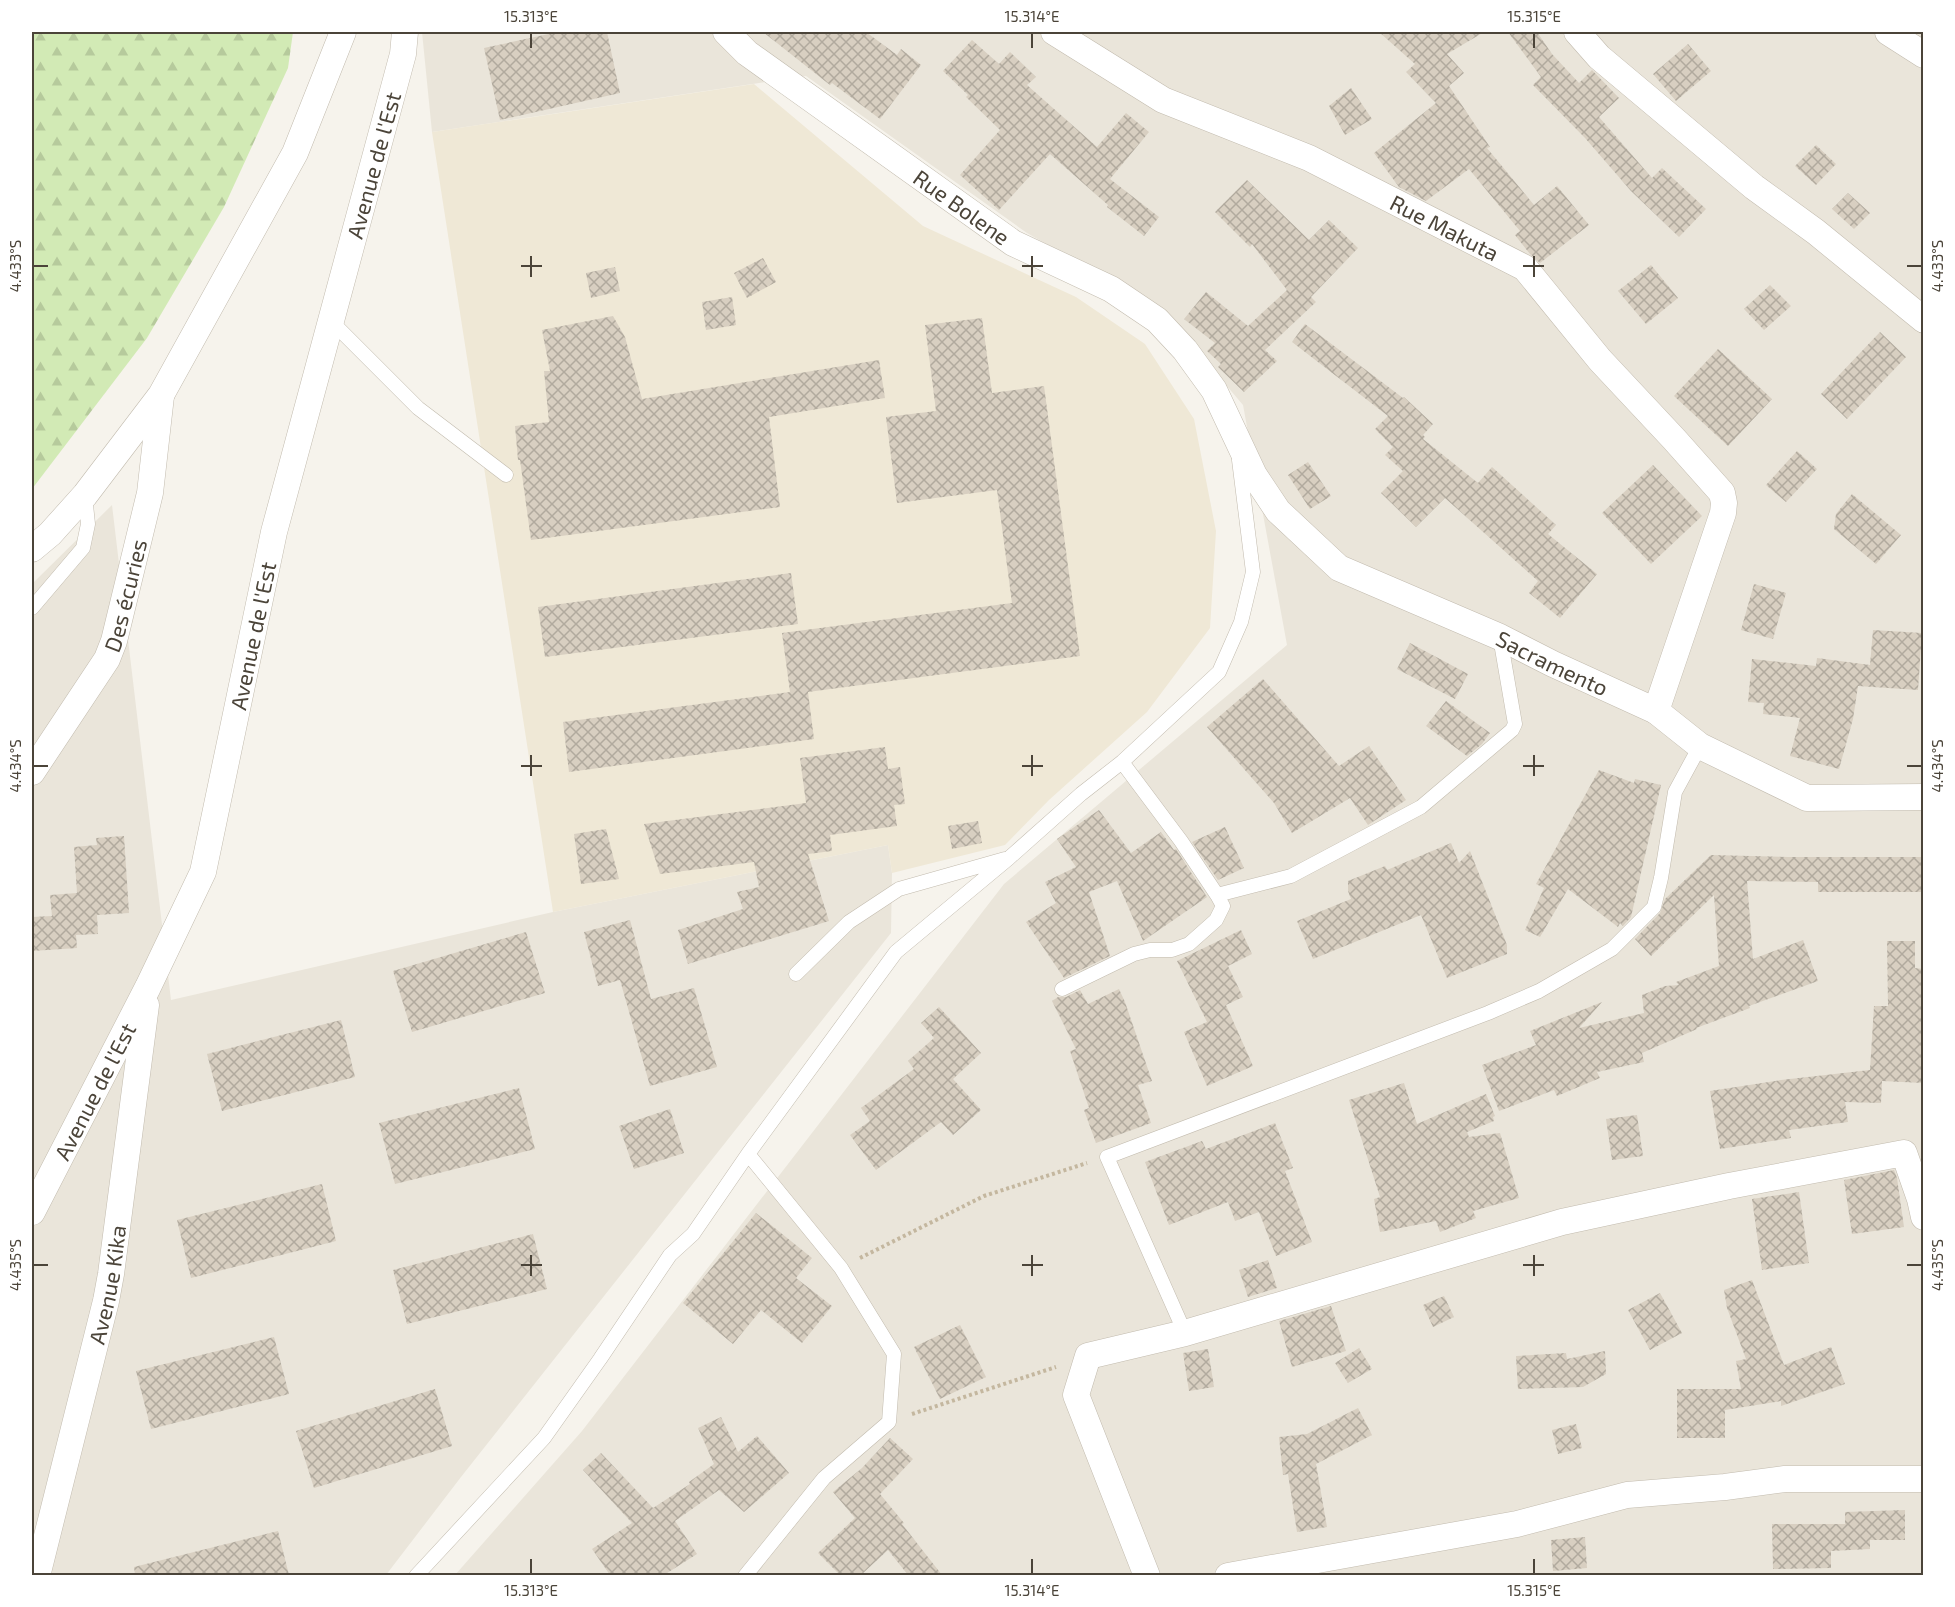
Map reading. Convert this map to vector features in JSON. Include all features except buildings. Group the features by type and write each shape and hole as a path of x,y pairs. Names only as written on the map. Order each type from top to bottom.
{"street":[{"path":"32,549 50,534 85,495 161,395 295,153 343,32"},
{"name":"Avenue de l'Est","path":"32,1212 148,987 203,872 274,532 404,54 405,32"},
{"name":"Rue Bolene","path":"726,32 747,53 1013,243 1111,289 1157,320 1185,350 1214,390 1236,433"},
{"name":"Rue Makuta","path":"1054,32 1163,100 1309,158 1525,268 1600,360 1722,493 1723,513 1656,711"},
{"path":"1577,32 1599,57 1754,187 1816,232 1923,320"},
{"path":"1888,32 1923,55"},
{"name":"Des écuries","path":"32,772 107,659 114,642 150,493 161,395"},
{"name":"Sacramento","path":"1236,433 1254,475 1278,511 1339,568 1500,638 1656,711 1700,746 1807,798 1923,797"},
{"name":"Avenue Kika","path":"37,1575 106,1301 148,987"},
{"path":"1147,1575 1076,1395 1088,1356 1185,1333 1562,1222 1729,1186 1904,1153 1920,1199 1923,1217"},
{"path":"1228,1575 1517,1524 1627,1495 1725,1487 1785,1479 1923,1479"}],"lane":[{"path":"331,321 418,408 506,475"},
{"path":"416,1575 544,1438 670,1255 693,1234 748,1154 896,952 1009,858 1081,794 1122,762 1219,672 1241,621 1253,572 1236,433"},
{"path":"32,608 83,548 88,524 85,495"},
{"path":"1217,895 1291,876 1421,807 1512,730 1515,724 1500,638"},
{"path":"1185,1333 1107,1157 1488,1013 1539,991 1612,949 1654,907 1675,792 1700,746"},
{"path":"1062,988 1134,954 1150,950 1172,950 1189,944 1216,920 1223,906 1181,841 1122,762"},
{"path":"796,974 849,922 899,889 1009,858"},
{"path":"745,1575 824,1478 889,1422 894,1354 840,1268 748,1154"}],"path":[{"path":"840,1268 984,1196 1107,1157"},
{"path":"889,1422 1088,1356"}],"shaded area":[{"path":"422,32 1923,32 1923,1575 455,1575 582,1431 1004,884 1287,645 1243,405 1165,313 1027,233 806,76 432,132"},
{"path":"754,84 923,226 1076,297 1145,344 1194,419 1216,531 1210,628 1147,712 1049,800 1005,845 892,873 888,845 553,912 432,132"},
{"path":"112,505 171,1000 553,912 888,845 892,873 891,933 386,1575 32,1576 32,584"}],"green space":[{"path":"32,32 293,32 288,68 224,207 147,338 32,489"}]}
